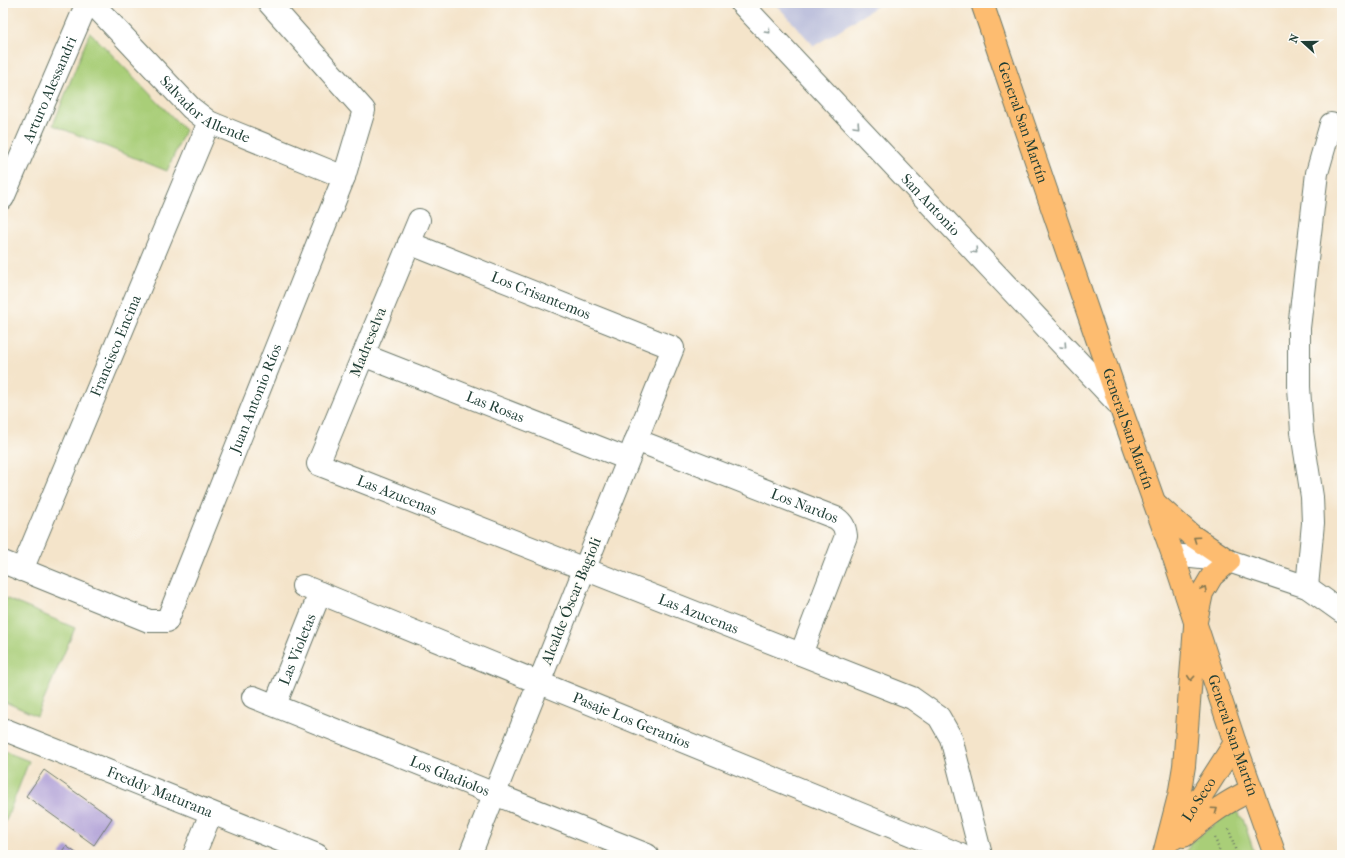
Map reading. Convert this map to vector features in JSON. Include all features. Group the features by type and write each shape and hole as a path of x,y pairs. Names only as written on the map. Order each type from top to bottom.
{"main road":[{"name":"General San Martín","path":"982,3 1120,406 1173,555 1195,626 1235,743 1275,855"},
{"path":"1154,502 1191,535 1229,561 1212,576 1202,593 1195,626 1184,766 1179,796 1164,854"},
{"name":"Lo Seco","path":"1164,854 1235,743"},
{"path":"1164,854 1207,816 1229,801 1252,790"}],"street":[{"name":"Arturo Alessandri","path":"3,198 87,3"},
{"name":"Salvador Allende","path":"92,3 191,108 209,122 344,177"},
{"name":"Juan Antonio Ríos","path":"12,566 149,621 167,621 344,177 364,110 269,3"},
{"name":"San Antonio","path":"741,3 1120,406"},
{"name":"Francisco Encina","path":"12,566 209,122"},
{"path":"1308,587 1313,523 1299,387 1299,328 1317,173 1331,124"},
{"name":"Madreselva","path":"318,464 418,220"},
{"name":"Los Crisantemos","path":"409,243 673,348"},
{"name":"Alcalde Óscar Bagioli","path":"470,855 673,348"},
{"name":"Las Rosas","path":"363,355 632,450"},
{"name":"Los Nardos","path":"632,450 836,518 842,522 846,529 846,536 801,654"},
{"name":"Las Azucenas","path":"318,464 912,698 939,717 951,738 981,855"},
{"path":"1173,555 1214,558 1229,561 1308,587 1342,612"},
{"name":"Pasaje Los Geranios","path":"311,590 961,855"},
{"name":"Las Violetas","path":"275,705 311,590"},
{"name":"Los Gladiolos","path":"253,697 647,855"},
{"name":"Freddy Maturana","path":"3,729 317,855"},
{"path":"194,855 211,812"}],"shaded area":[{"path":"775,3 882,3 814,46"}],"green space":[{"path":"90,32 185,130 167,171 53,125"},
{"path":"5,598 75,628 37,716 3,701 3,602"},
{"path":"3,751 29,761 3,828"},
{"path":"1234,809 1243,819 1255,855 1183,855 1193,841"}],"building":[{"path":"44,770 112,818 94,845 26,796"},
{"path":"66,846 79,855 59,855"}]}
